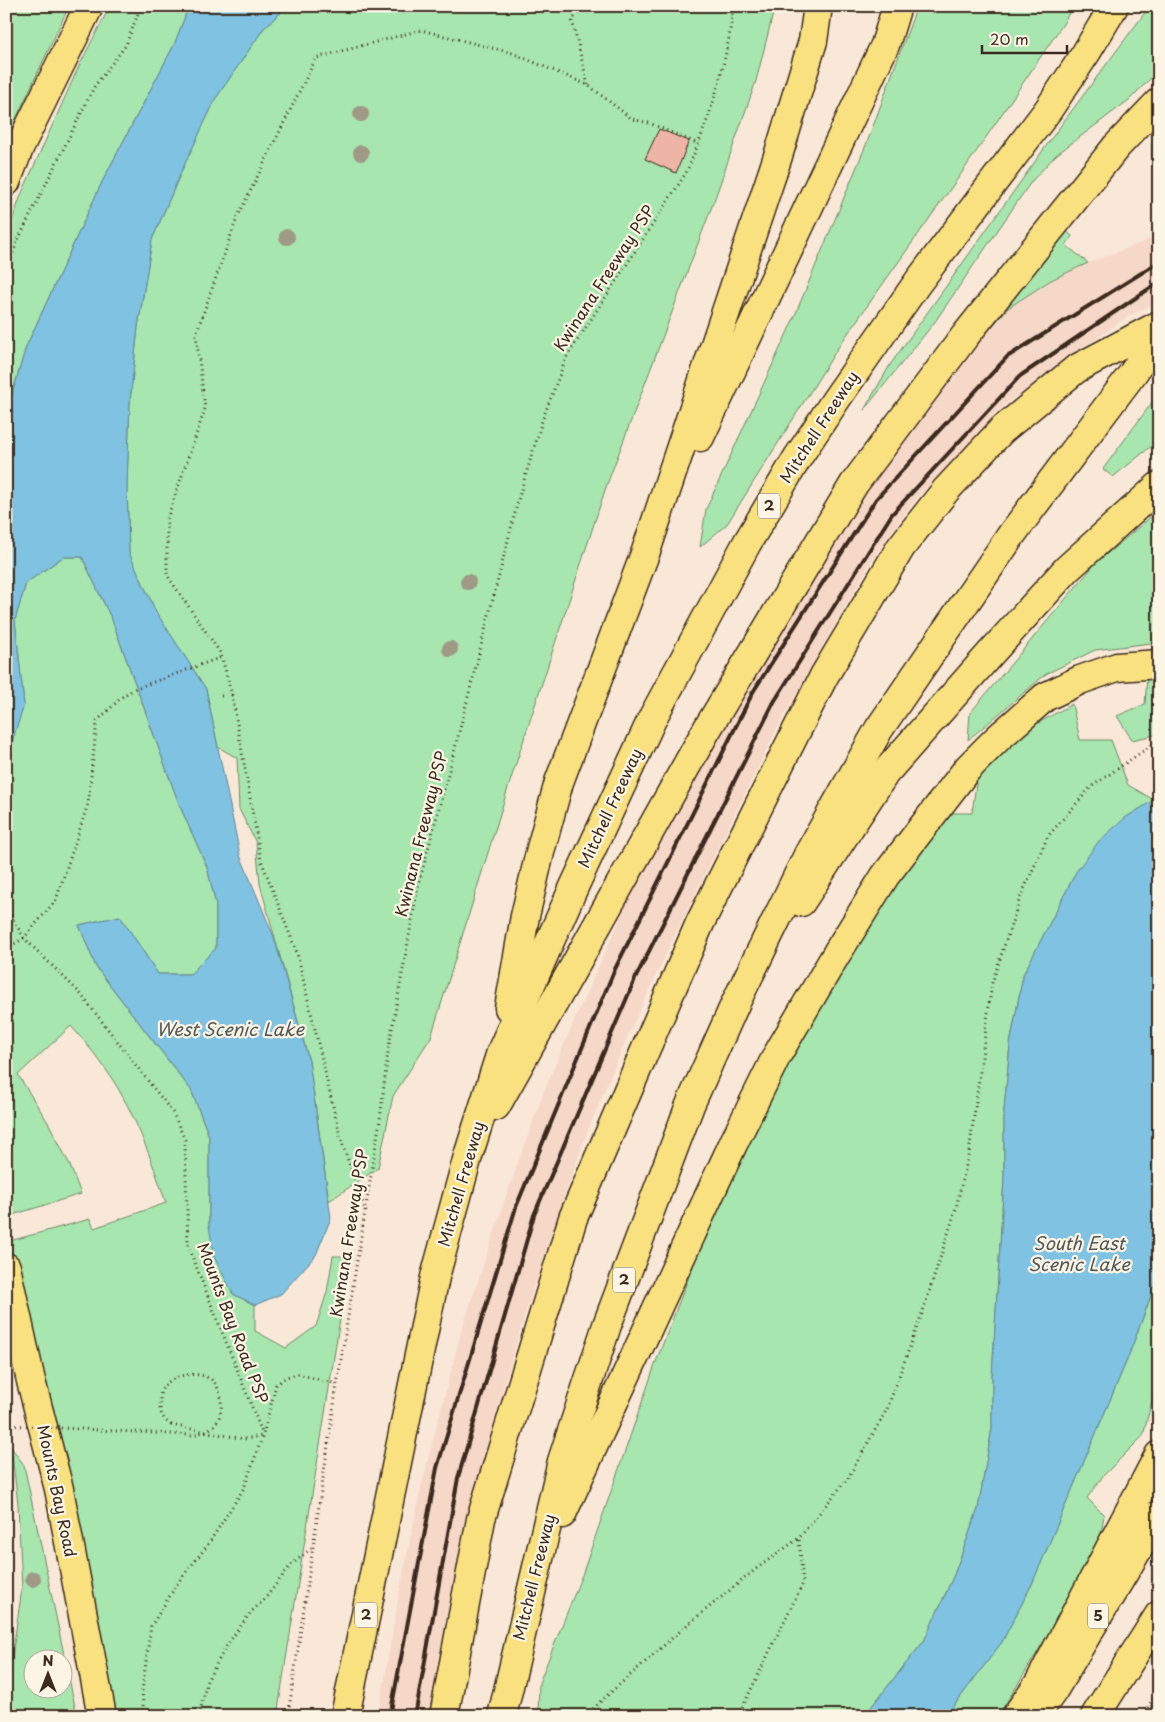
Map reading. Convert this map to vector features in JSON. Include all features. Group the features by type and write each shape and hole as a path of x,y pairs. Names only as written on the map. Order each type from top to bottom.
{"main road":[{"path":"6,182 20,146 89,6"},
{"path":"501,1052 525,916 559,782 646,551 778,156 813,42 818,6"},
{"path":"646,551 885,45 897,6"},
{"name":"Mitchell Freeway","path":"345,1716 435,1277 468,1156 501,1052 589,854 654,715 752,534 798,457 837,398 955,231 1048,110 1086,53 1114,6"},
{"path":"468,1156 706,731 854,484 971,329 1116,147 1159,102"},
{"path":"444,1716 481,1519 573,1218 700,923 824,676 902,547 946,490 1002,430 1076,369 1159,325"},
{"name":"Mitchell Freeway","path":"502,1716 562,1461 607,1325 690,1105 736,1002 809,853 878,729 1012,534 1133,374 1159,335"},
{"path":"736,1002 885,773 1068,569 1159,486"},
{"path":"537,1568 733,1144 777,1055 837,952 885,876 968,768 998,738 1045,697 1080,680 1117,667 1159,664"},
{"name":"Mounts Bay Road","path":"6,1267 59,1489 102,1716"},
{"path":"1016,1716 1038,1682 1159,1455"},
{"name":"5","path":"1035,1716 1053,1690 1159,1514"},
{"path":"1095,1716 1159,1615"}],"path":[{"path":"6,272 17,242 94,87 126,45 141,6"},
{"path":"585,6 572,20 588,85"},
{"name":"Kwinana Freeway PSP","path":"288,1716 337,1384 366,1212 388,1051 418,888 519,498 537,438 566,358 686,173 699,144 721,73 731,28 733,6"},
{"path":"366,1212 341,1140 297,952 262,860 232,695 222,657 167,575 167,519 205,409 196,334 237,218 316,58 421,30 512,53 588,85 632,119 649,123 699,144"},
{"path":"6,949 24,938 56,900 88,804 97,721 123,696 134,689 222,657"},
{"path":"221,696 232,695"},
{"path":"586,1716 687,1626 756,1569 799,1538 848,1478 887,1409 923,1311 955,1212 969,1154 992,983 1020,898 1048,836 1091,787 1159,740"},
{"name":"Mounts Bay Road PSP","path":"6,907 24,938 79,992 173,1113 186,1140 188,1246 263,1435"},
{"path":"144,1716 142,1690 151,1626 179,1581 207,1546 244,1488 263,1435 276,1386 286,1377 298,1374 337,1384"},
{"path":"6,1425 184,1435 204,1433 214,1425 217,1421 222,1405 220,1392 212,1381 197,1375 184,1375 172,1380 161,1391 160,1408 162,1418 171,1425 244,1439 263,1435"},
{"path":"738,1716 803,1582 799,1538"},
{"path":"199,1716 207,1681 227,1645 251,1612 264,1600 291,1565 313,1547"},
{"path":"1142,1716 1159,1690"}],"shaded area":[{"path":"1159,236 1159,302 1130,315 1008,402 938,475 910,507 878,551 779,725 676,933 625,1042 586,1135 553,1229 524,1317 494,1420 470,1515 433,1716 378,1716 401,1583 423,1479 461,1332 505,1199 544,1091 583,1000 642,872 736,689 882,464 933,395 1008,308 1051,280 1088,263"}],"green space":[{"path":"6,6 69,6 6,140"},
{"path":"110,6 189,6 174,45 102,182 26,347 6,415 6,238 21,195 79,66"},
{"path":"288,6 595,6 598,9 601,6 775,6 756,81 714,201 606,487 508,788 431,1037 393,1096 378,1168 329,1201 309,1061 260,884 256,843 239,809 237,758 218,747 206,689 156,612 129,553 127,484 130,401 138,327 152,240 216,98 264,28"},
{"path":"917,6 1073,6 1063,24 961,174 841,343 727,524 700,547 706,509 793,320 868,140"},
{"path":"1150,6 1159,6 1159,70 1129,100 1056,155 1031,182 934,323 864,410 890,365 1061,125"},
{"path":"1159,126 1159,187 1154,169 1152,143"},
{"path":"1062,227 1072,236 1066,245 1088,263 1051,280 1008,308 933,395"},
{"path":"1159,393 1159,440 1113,477 1103,469"},
{"path":"1159,510 1159,642 1095,650 1046,674 968,740 970,713 1095,564"},
{"path":"63,557 82,557 112,620 179,804 207,867 216,905 216,948 190,974 158,974 120,916 79,925 96,967 191,1090 209,1136 209,1226 233,1294 255,1305 255,1331 286,1348 316,1326 327,1292 333,1256 350,1256 277,1716 112,1716 6,1246 6,1242 90,1219 94,1228 166,1203 135,1120 127,1104 105,1068 71,1026 18,1075 49,1124 69,1163 81,1194 6,1217 6,744 11,744 24,705 15,620 26,583"},
{"path":"1147,678 1159,679 1159,734 1132,740 1117,716 1145,704"},
{"path":"1072,704 1080,740 1111,740 1128,785 1154,800 1125,818 1076,872 1023,975 1010,1044 1004,1110 1004,1178 992,1376 992,1428 978,1509 954,1575 924,1641 864,1716 538,1716 539,1683 582,1575 657,1359 714,1212 783,1066 854,936 946,813 972,813 979,762 1026,730"},
{"path":"1159,1270 1159,1373 1143,1436 1104,1475 1087,1498 1104,1515 1098,1553 997,1716 946,1716 1002,1642 1032,1584 1127,1360"},
{"path":"11,1447 24,1465 63,1650 22,1650 22,1700 72,1700 72,1692 77,1716 6,1716 6,1696 22,1589 18,1504"}],"water":[{"name":"West Scenic Lake","path":"189,6 288,6 264,28 216,98 152,240 138,327 130,401 127,484 129,553 156,612 206,689 240,855 274,937 309,1061 331,1218 316,1255 281,1294 255,1305 233,1294 214,1257 209,1226 209,1136 191,1090 96,967 79,925 120,916 158,974 190,974 216,948 216,905 207,867 179,804 112,620 82,557 63,557 26,583 15,620 24,705 11,745 6,744 6,415 26,347 102,182 174,45"},
{"name":"South East Scenic Lake","path":"1154,800 1159,800 1159,1270 1127,1360 1032,1584 1002,1642 946,1716 864,1716 924,1641 954,1575 978,1509 992,1428 992,1376 1004,1178 1004,1110 1010,1045 1023,975 1076,872 1099,841 1125,818"}],"building":[{"path":"659,129 689,141 676,173 645,159"}],"railway":[{"path":"390,1716 437,1468 516,1207 614,971 753,692 876,499 1007,357 1159,262"},
{"path":"415,1716 458,1478 534,1215 635,979 774,702 892,514 1020,376 1159,282"}]}
